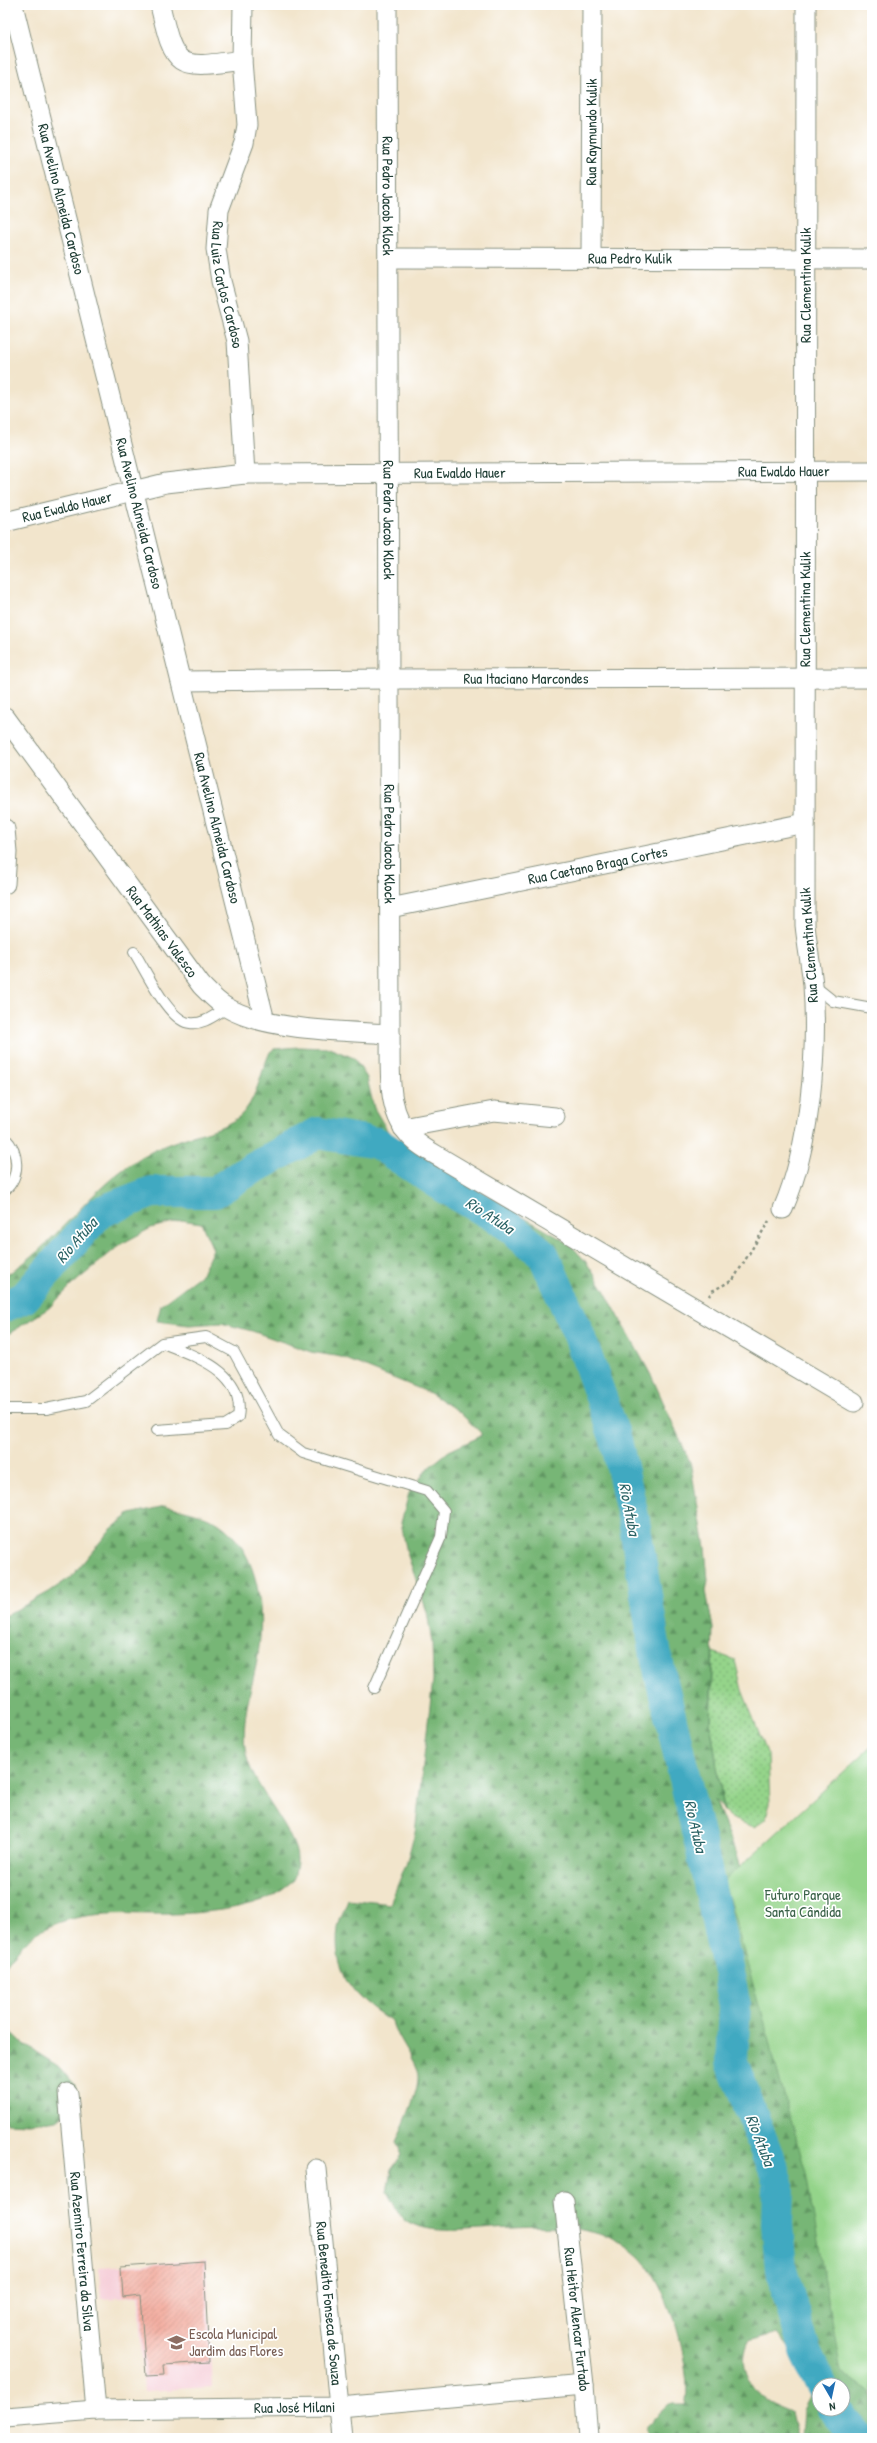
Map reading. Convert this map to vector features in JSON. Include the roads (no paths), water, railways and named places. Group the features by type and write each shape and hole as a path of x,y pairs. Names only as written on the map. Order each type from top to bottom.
{"street":[{"name":"Rua Avelino Almeida Cardoso","path":"13,5 265,1021"},
{"path":"160,5 173,53 181,61 201,66 242,60"},
{"name":"Rua Luiz Carlos Cardoso","path":"243,5 242,60 247,125 244,143 219,210 216,248 221,281 237,341 245,474"},
{"name":"Rua Pedro Jacob Klock","path":"387,5 390,1034 394,1103 404,1128"},
{"name":"Rua Raymundo Kulik","path":"591,258 592,5"},
{"name":"Rua Clementina Kulik","path":"783,1209 794,1185 804,1140 813,1048 813,985 805,925 806,5"},
{"name":"Rua Pedro Kulik","path":"388,258 872,259"},
{"name":"Rua Ewaldo Hauer","path":"5,522 134,491 193,479 245,474 388,472 872,471"},
{"name":"Rua Itaciano Marcondes","path":"181,681 872,678"},
{"name":"Rua Mathias Valesco","path":"6,724 201,985 227,1008 265,1021 296,1026 390,1034"},
{"name":"Rua Caetano Braga Cortes","path":"390,908 805,823"},
{"path":"5,829 8,852 5,884"},
{"path":"555,1117 494,1110 404,1128 413,1139 446,1161 699,1312 854,1402"},
{"name":"Rua Azemiro Ferreira da Silva","path":"68,2093 96,2410"},
{"name":"Rua Benedito Fonseca de Souza","path":"316,2169 342,2438"},
{"name":"Rua Heitor Alencar Furtado","path":"564,2201 584,2385 588,2438"},
{"name":"Rua José Milani","path":"5,2417 96,2410 340,2407 584,2385"}],"lane":[{"path":"134,952 165,1004 183,1022 192,1024 207,1020 227,1008"},
{"path":"813,985 833,1001 872,1008"},
{"path":"5,1138 13,1146 18,1166 11,1185 5,1190"},
{"path":"5,1409 46,1409 86,1400 162,1343 206,1337 234,1352 279,1434 303,1453 427,1491 444,1511 441,1537 374,1688"},
{"path":"157,1430 225,1425 238,1417 240,1404 231,1382 207,1361 162,1343"}],"waterway":[{"name":"Rio Atuba","path":"5,1306 24,1298 100,1212 152,1192 215,1192 243,1174 318,1133 377,1143 449,1190 504,1222 543,1254 579,1335 616,1440 634,1521 656,1656 704,1860 735,2005 732,2062 778,2183 777,2224 781,2270 806,2354 817,2377"},
{"name":"Rio Atuba","path":"841,2417 859,2438"}],"place":[{"name":"Escola Municipal Jardim das Flores","path":"176,2343"}],"park label":[{"name":"Futuro Parque Santa Cândida","path":"803,1904"}]}
